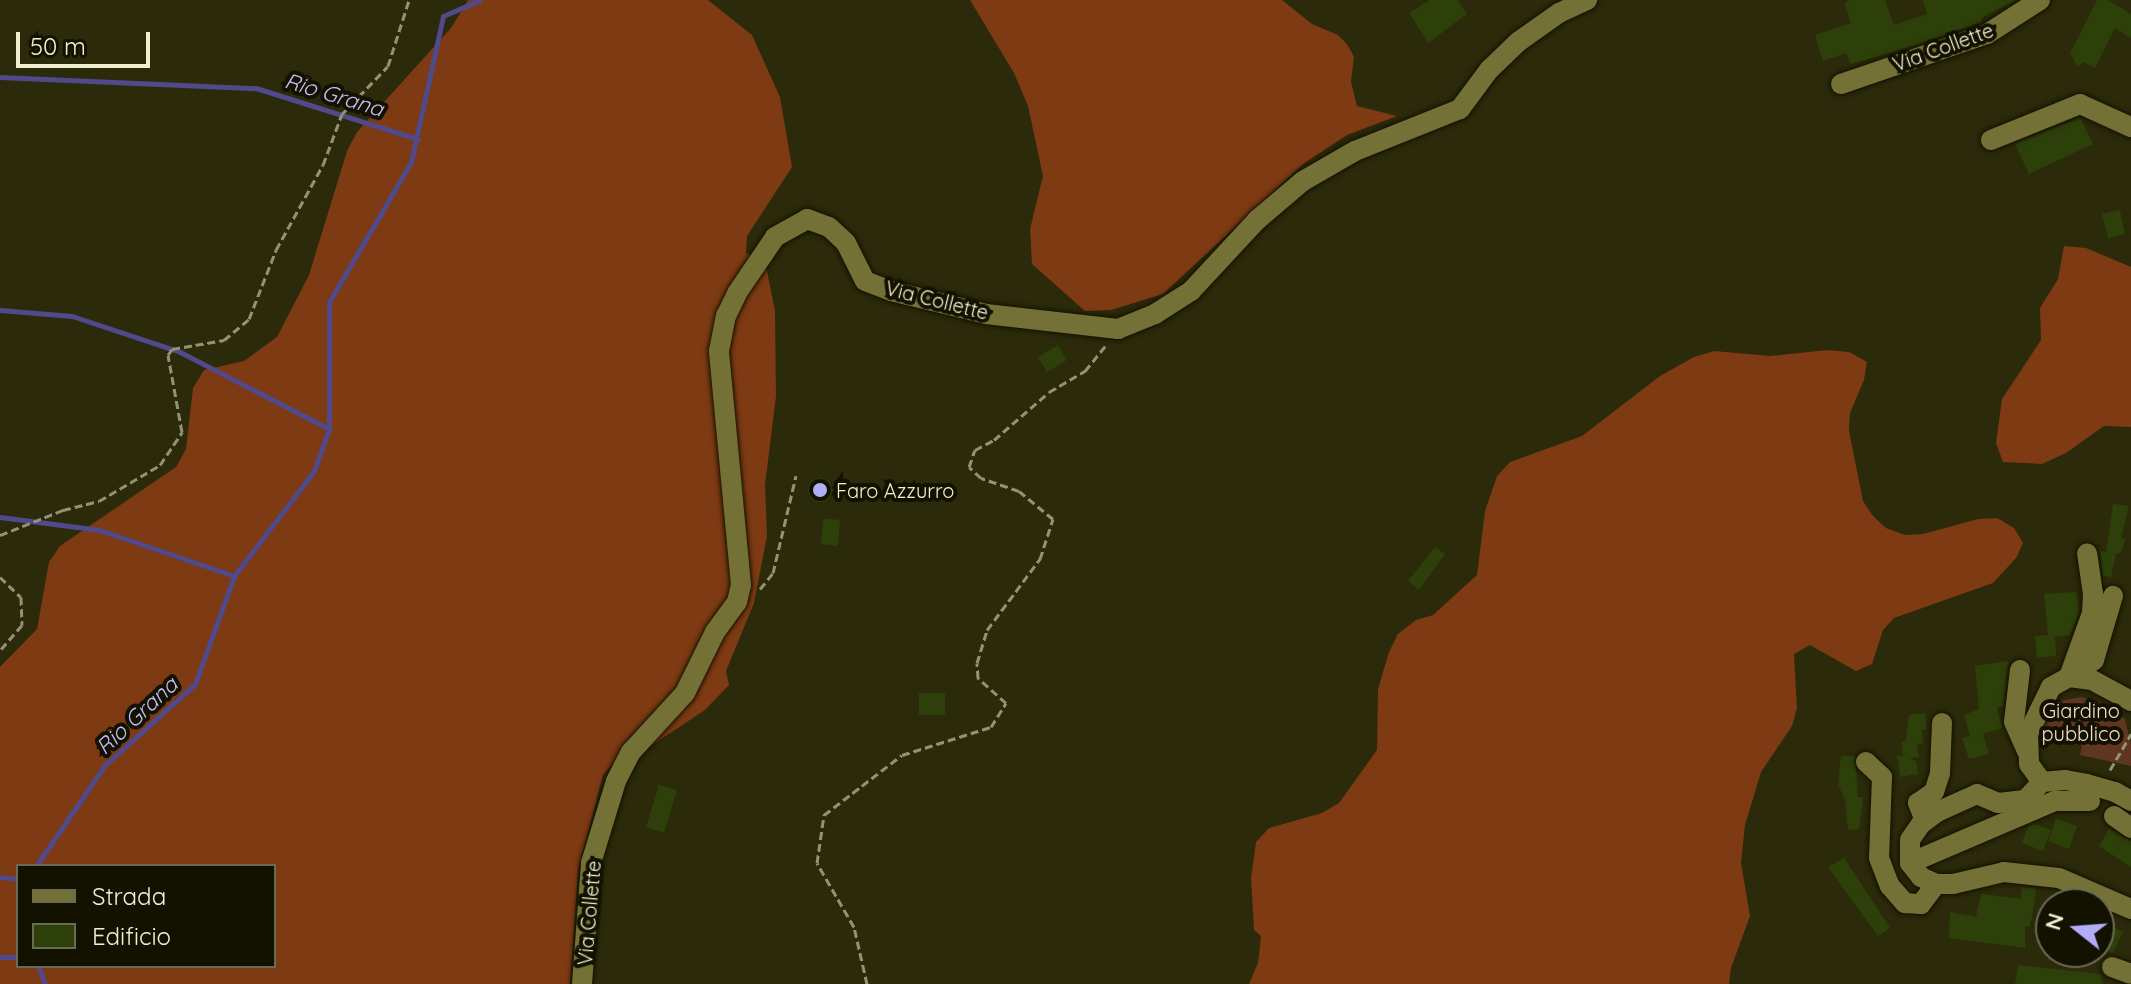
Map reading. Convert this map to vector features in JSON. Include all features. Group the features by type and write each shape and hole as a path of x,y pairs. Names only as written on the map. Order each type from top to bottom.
{"street":[{"name":"Via Collette","path":"582,984 591,863 616,781 631,752 685,693 715,632 738,597 742,572 732,512 719,351 726,316 737,293 775,237 807,219 829,227 846,243 865,281 891,291 986,314 1118,329 1155,314 1191,291 1257,220 1303,181 1355,151 1460,109 1489,70 1518,42 1559,13 1587,0"},
{"name":"Via Collette","path":"1841,84 1987,34 2040,0"},
{"path":"1991,140 2080,104 2131,127"},
{"path":"2069,677 2092,613 2093,594 2087,553"},
{"path":"2042,782 2029,764 2028,734 2038,707 2051,687 2094,660 2113,596"},
{"path":"2020,670 2014,722 2029,755"},
{"path":"2069,677 2092,680 2131,701"},
{"path":"1937,812 1922,813 1918,803 1934,792 1940,773 1942,723"},
{"path":"1866,762 1882,777 1883,830 1879,858 1890,886 1905,903 1921,904 1936,884"},
{"path":"2131,801 2115,792 2087,784 2065,780 2042,782 2025,800 1998,803 1977,794 1937,812 1921,824 1910,840 1910,863 1921,877 1936,884 1953,884 2004,872 2030,872 2059,878 2131,909"},
{"path":"1910,863 2055,801 2090,801"}],"path":[{"path":"0,535 63,510 99,501 160,465 182,432 168,355 172,349 224,340 249,319 276,250 323,165 342,114 388,66 409,0"},
{"path":"867,984 854,927 817,863 824,815 902,755 991,727 1006,703 978,678 977,663 987,630 1040,559 1053,519 1019,491 981,478 969,467 975,450 994,440 1049,392 1085,371 1118,329"},
{"path":"738,597 763,587 773,573 796,476"},
{"path":"0,577 21,597 22,625 0,650"},
{"path":"2050,726 2065,715 2076,714 2094,723"},
{"path":"2118,755 2131,734"}],"green space":[{"name":"Giardino pubblico","path":"2081,697 2101,703 2125,719 2131,744 2131,766 2080,755 2082,746 2040,735 2050,708 2059,701"}],"shaded area":[{"path":"468,0 708,0 752,35 780,97 792,167 747,236 746,253 765,261 775,311 776,396 765,485 767,536 754,603 726,671 729,685 705,710 640,753 620,755 603,775 578,870 570,984 0,984 0,667 37,629 49,562 60,546 176,467 186,449 193,388 204,370 244,361 277,337 309,275 347,151 357,132 451,28"},
{"path":"970,0 1282,0 1312,24 1338,35 1347,44 1354,57 1351,82 1357,106 1397,116 1347,135 1303,164 1163,294 1111,310 1085,311 1032,264 1030,229 1043,176 1028,106 1014,73"},
{"path":"2064,246 2086,248 2131,267 2131,427 2104,426 2066,453 2042,464 2003,462 1996,443 2002,399 2041,340 2040,308 2058,279"},
{"path":"1827,350 1849,352 1867,362 1864,380 1850,413 1849,431 1863,501 1873,516 1886,528 1905,535 1923,534 1978,519 1997,518 2014,528 2023,543 2016,558 1993,583 1894,618 1883,630 1872,664 1856,671 1810,645 1794,654 1797,708 1792,726 1761,772 1745,825 1741,863 1750,916 1731,968 1729,984 1249,984 1258,963 1261,936 1254,930 1251,878 1256,842 1269,828 1322,813 1339,803 1377,750 1378,689 1389,652 1398,634 1416,620 1433,615 1477,575 1485,511 1497,476 1510,462 1582,436 1660,376 1694,357 1714,351 1770,356"}],"building":[{"path":"1430,0 1458,0 1467,14 1428,43 1409,13"},
{"path":"1849,0 1885,0 1894,25 1927,14 1923,0 2016,0 1983,17 1981,22 1918,44 1851,64 1846,53 1823,61 1815,35 1851,23 1845,4"},
{"path":"2097,0 2108,0 2131,14 2131,38 2115,28 2095,68 2084,62 2077,66 2070,53"},
{"path":"2080,118 2093,144 2029,174 2015,144"},
{"path":"2120,210 2125,234 2108,238 2102,214"},
{"path":"1058,345 1067,360 1047,372 1038,357"},
{"name":"Faro Azzurro","path":"820,478 828,482 832,490 828,498 820,502 812,498 808,490 812,482"},
{"path":"2113,504 2129,506 2121,538 2125,539 2121,553 2116,553 2111,577 2103,576 2100,551 2106,552"},
{"path":"823,518 840,520 838,546 821,544"},
{"path":"1435,547 1445,554 1419,590 1408,581"},
{"path":"2076,592 2079,612 2070,635 2055,637 2056,656 2037,658 2035,636 2048,635 2044,594"},
{"path":"2008,661 2003,706 1997,708 2002,728 1983,734 1989,754 1969,759 1962,738 1970,736 1964,715 1979,709 1975,666"},
{"path":"919,693 945,693 945,715 919,715"},
{"path":"1925,713 1927,729 1922,730 1923,743 1917,744 1919,757 1909,759 1916,761 1918,774 1900,777 1897,755 1903,757 1901,742 1906,741 1909,715"},
{"path":"1841,756 1855,756 1858,797 1863,797 1859,829 1848,830 1845,799 1838,785"},
{"path":"659,785 677,790 664,833 646,827"},
{"path":"2056,819 2077,826 2069,849 2048,841"},
{"path":"2034,824 2051,830 2043,851 2022,843 2028,827"},
{"path":"2109,829 2131,841 2131,867 2099,846"},
{"path":"1844,858 1890,928 1878,936 1828,867"},
{"path":"2022,887 2035,889 2032,918 2029,927 2025,926 2025,948 1949,938 1950,912 1976,917 1981,894 2021,899"},
{"path":"2115,928 2123,932 2115,949"},
{"path":"2018,965 2101,974 2102,984 2015,984"}],"waterway":[{"name":"Rio Grana","path":"37,864 105,765 195,684 234,576 314,471 329,429 329,302 411,162 443,16 480,0"},
{"name":"Rio Grana","path":"0,77 256,88 418,139"},
{"name":"Rio Grana","path":"0,310 72,316 180,352 329,429"},
{"name":"Rio Grana","path":"0,517 100,530 234,576"},
{"name":"Rio Grana","path":"0,877 16,879"},
{"name":"Rio Grana","path":"0,957 16,957"},
{"name":"Rio Grana","path":"39,968 45,984"}],"place":[{"name":"Faro Azzurro","path":"820,490"}]}
